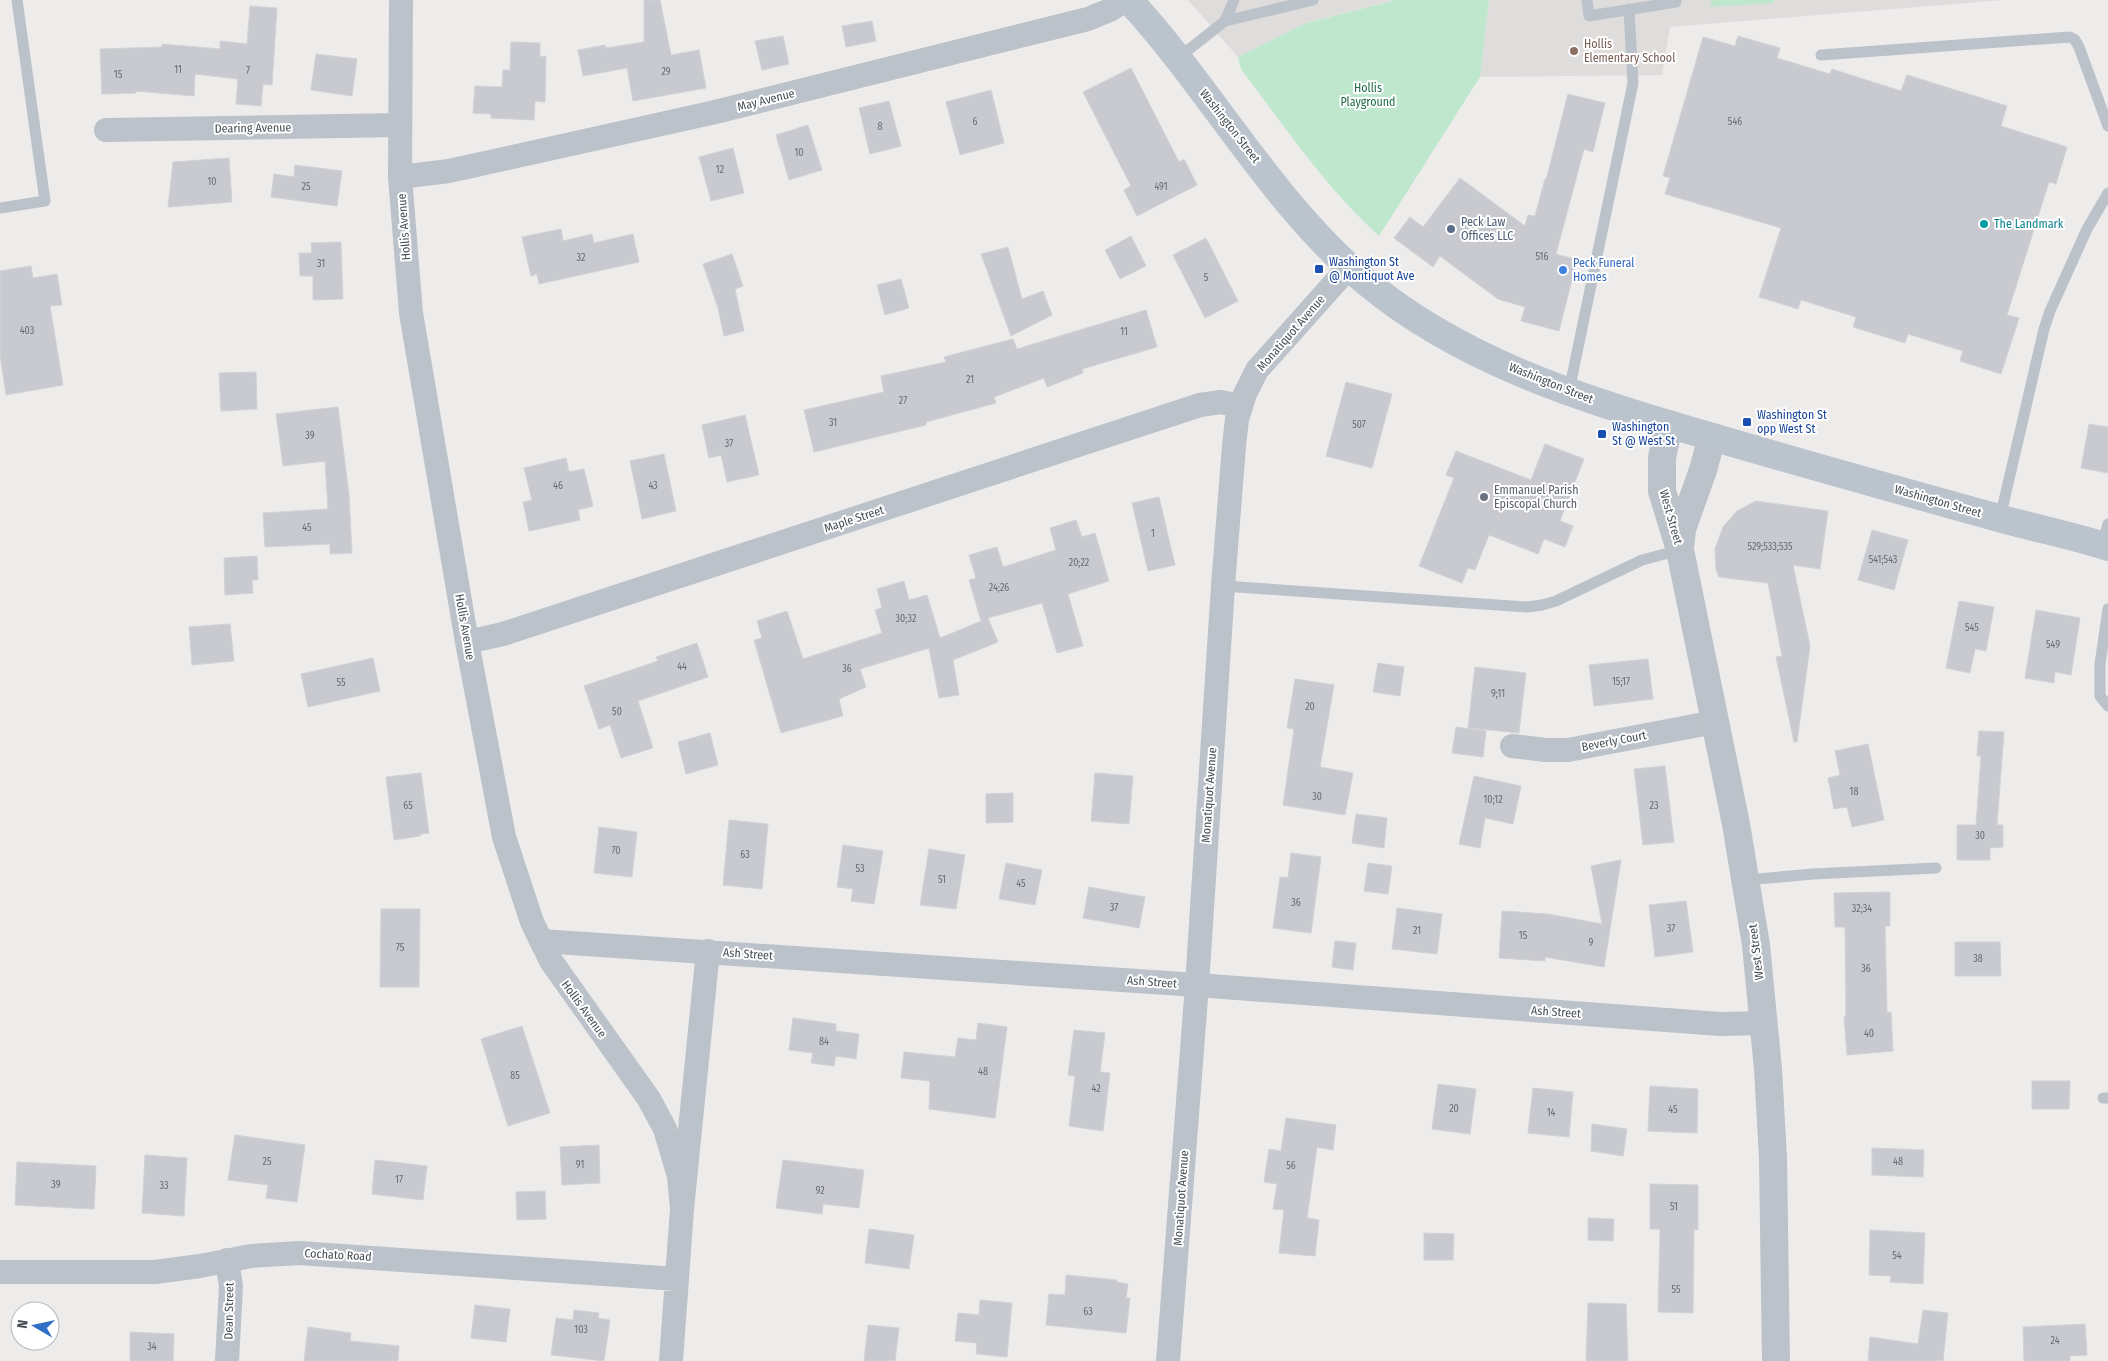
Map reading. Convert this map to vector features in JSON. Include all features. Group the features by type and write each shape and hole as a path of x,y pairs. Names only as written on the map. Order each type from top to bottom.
{"main road":[{"name":"Washington Street","path":"1129,0 1178,58 1291,203 1349,267 1385,297 1438,331 1484,356 1616,409 2000,518 2106,539"}],"street":[{"name":"Hollis Avenue","path":"401,0 400,177 411,313 467,642 504,837 525,904 541,941 562,978 658,1113 675,1161 682,1209"},
{"name":"May Avenue","path":"400,177 449,171 711,114 1088,19 1110,10 1125,0"},
{"name":"Dearing Avenue","path":"106,130 400,125"},
{"name":"Monatiquot Avenue","path":"1168,1361 1197,986 1223,586 1234,446 1240,406 1250,381 1257,370 1349,267"},
{"name":"Maple Street","path":"467,642 503,634 1200,405 1221,402 1240,406"},
{"name":"West Street","path":"1669,424 1662,458 1662,491 1680,550 1746,880 1764,1023 1775,1187 1776,1361"},
{"name":"West Street","path":"1680,550 1682,529 1703,470 1712,437"},
{"name":"Beverly Court","path":"1512,746 1546,750 1568,750 1714,722"},
{"name":"Ash Street","path":"541,941 708,951 1720,1024 1764,1023"},
{"name":"Hollis Avenue","path":"671,1361 682,1209 708,951"},
{"name":"Cochato Road","path":"0,1272 155,1272 276,1254 324,1254 677,1279"},
{"name":"Dean Street","path":"227,1260 231,1286 227,1361"}],"lane":[{"path":"0,208 45,201 17,0"},
{"path":"1225,21 1234,0"},
{"path":"1178,58 1225,21 1314,0"},
{"path":"1587,0 1589,16 1676,2 1676,0"},
{"path":"1569,391 1632,83 1629,9"},
{"path":"1821,55 2070,37 2075,40 2078,46 2108,126"},
{"path":"2000,518 2044,329 2050,311 2087,229 2108,193"},
{"path":"1223,586 1526,607 1556,601 1642,560 1680,550"},
{"path":"2108,609 2100,664 2100,696 2108,706"},
{"path":"1746,880 1813,874 1936,868"}],"shaded area":[{"path":"1188,0 1395,0 1308,22 1238,57"},
{"name":"Hollis Elementary School","path":"1489,0 2004,0 1670,27 1662,75 1480,77"}],"green space":[{"name":"Hollis Playground","path":"1396,0 1489,0 1480,77 1379,236 1359,217 1306,156 1241,69 1238,57 1306,23"},
{"path":"1711,0 1774,0 1774,3 1711,7"}],"building":[{"path":"644,0 660,0 671,55 699,50 706,88 633,101 627,68 583,76 578,50 605,45 606,48 644,42"},
{"path":"250,6 277,8 272,85 263,84 261,106 236,104 238,79 195,74 194,96 135,91 136,93 102,94 100,49 162,47 162,44 220,49 220,41 247,44"},
{"path":"872,21 876,41 846,47 842,26"},
{"path":"783,36 789,64 762,70 755,41"},
{"name":"The Landmark","path":"1738,36 1780,48 1777,58 1830,74 1832,69 1901,91 1907,75 2007,106 2001,126 2067,147 2056,184 2049,182 2007,315 2019,318 2001,374 1960,361 1963,351 1908,334 1905,343 1853,327 1856,317 1801,300 1798,309 1759,297 1781,228 1665,194 1670,178 1663,176 1703,37 1735,46"},
{"path":"511,42 540,43 540,57 546,56 545,102 535,101 534,120 491,118 491,114 473,113 475,86 502,87 503,70 510,70"},
{"path":"316,54 357,59 352,96 311,90"},
{"path":"1131,68 1179,162 1184,159 1197,185 1137,216 1124,190 1131,186 1083,92"},
{"path":"991,90 1004,143 960,155 946,102"},
{"path":"1568,94 1605,103 1593,152 1584,149 1556,254 1577,260 1559,331 1521,321 1525,307 1498,299 1440,256 1433,267 1394,238 1410,217 1423,227 1460,178 1525,226 1528,215 1535,216"},
{"path":"889,101 901,146 870,154 859,108"},
{"path":"808,125 822,170 789,180 776,135"},
{"path":"733,148 744,193 711,201 699,157"},
{"path":"229,158 232,202 168,207 173,162"},
{"path":"295,165 342,171 337,206 271,197 274,174 294,177"},
{"path":"561,229 563,241 592,234 594,243 633,234 639,262 539,284 537,274 531,276 522,237"},
{"path":"1131,236 1146,266 1120,279 1105,250"},
{"path":"1206,238 1238,301 1205,318 1173,255"},
{"path":"341,242 343,299 313,300 313,276 300,276 299,253 312,253 311,243"},
{"path":"1008,247 1022,299 1043,291 1052,315 1011,336 981,254"},
{"path":"732,254 743,286 735,289 744,331 724,336 718,308 703,264"},
{"path":"31,266 33,278 57,274 62,305 50,306 63,385 6,395 0,355 0,271"},
{"path":"901,279 909,308 885,315 877,285"},
{"path":"1146,310 1157,347 1082,369 1083,373 1047,387 1044,378 994,397 996,403 926,422 926,425 814,452 804,410 884,392 881,376 946,362 944,357 1013,339 1017,349"},
{"path":"256,372 257,409 221,411 219,373"},
{"path":"1346,382 1392,394 1372,468 1326,456"},
{"path":"338,407 349,495 352,553 330,554 330,544 265,547 263,513 328,509 325,461 283,466 276,414"},
{"path":"745,415 759,475 727,482 721,455 709,458 702,425"},
{"path":"2089,424 2108,427 2108,473 2081,468"},
{"path":"1545,444 1584,459 1560,521 1573,526 1565,547 1544,539 1538,554 1489,535 1475,570 1468,568 1462,583 1419,566 1454,478 1446,475 1456,451 1531,480"},
{"path":"664,454 676,511 642,519 630,461"},
{"path":"566,458 569,472 584,469 593,506 578,510 580,520 529,531 523,502 532,500 524,468"},
{"path":"1159,497 1175,565 1148,571 1132,503"},
{"path":"1756,501 1828,511 1820,569 1793,565 1810,646 1797,742 1794,742 1776,657 1782,656 1768,583 1719,577 1716,569 1715,549 1723,527 1737,511"},
{"path":"1076,520 1082,537 1095,533 1109,581 1068,594 1083,646 1057,653 1042,603 988,618 998,642 953,660 959,695 939,698 929,648 860,669 866,687 839,699 843,716 781,733 754,640 762,638 757,621 787,611 803,659 882,633 875,610 882,608 877,589 904,581 909,600 927,595 940,638 984,620 981,621 969,580 976,578 969,555 997,547 1003,567 1056,550 1050,528"},
{"path":"1872,530 1908,540 1894,590 1858,580"},
{"path":"257,556 258,580 252,580 253,593 225,595 224,558"},
{"path":"1959,601 1994,607 1986,651 1975,649 1970,673 1946,668"},
{"path":"2036,610 2080,618 2071,675 2055,672 2054,683 2025,678"},
{"path":"230,624 234,661 192,665 189,627"},
{"path":"697,643 708,677 638,701 653,748 621,758 610,725 599,729 584,686 658,661 656,657"},
{"path":"373,658 380,691 308,707 301,674"},
{"path":"1648,659 1653,699 1594,706 1589,665"},
{"path":"1378,663 1404,667 1400,696 1373,692"},
{"path":"1475,667 1526,673 1519,733 1468,728"},
{"path":"1295,679 1334,685 1320,767 1353,773 1345,815 1283,805 1294,729 1287,728"},
{"path":"1456,727 1486,731 1483,757 1452,753"},
{"path":"1979,731 2004,732 1997,825 2003,825 2003,847 1990,848 1990,860 1957,860 1957,825 1976,825 1981,756 1977,756"},
{"path":"710,733 718,765 686,774 678,742"},
{"path":"1868,744 1884,820 1852,827 1847,807 1834,809 1828,778 1840,775 1835,751"},
{"path":"1665,766 1674,842 1643,845 1634,769"},
{"path":"421,773 429,833 394,840 386,777"},
{"path":"1095,773 1133,776 1129,824 1091,821"},
{"path":"1474,776 1521,786 1513,824 1485,818 1480,848 1459,844"},
{"path":"1013,793 1013,822 986,823 986,794"},
{"path":"1356,814 1387,818 1384,848 1352,843"},
{"path":"729,820 768,824 762,889 723,885"},
{"path":"599,827 637,832 632,877 594,873"},
{"path":"843,845 883,851 874,904 851,901 853,889 837,887"},
{"path":"929,849 965,855 956,909 920,905"},
{"path":"1291,853 1321,857 1311,933 1273,928 1280,877 1288,878"},
{"path":"1621,860 1604,967 1545,957 1545,961 1499,958 1502,911 1548,914 1602,924 1591,866"},
{"path":"1006,863 1042,870 1035,905 999,899"},
{"path":"1368,863 1392,866 1388,894 1364,891"},
{"path":"1089,887 1145,897 1139,928 1083,918"},
{"path":"1890,892 1890,926 1885,926 1887,1013 1891,1012 1893,1051 1847,1055 1844,1016 1846,1016 1845,927 1835,927 1834,893"},
{"path":"1686,901 1693,952 1655,957 1649,905"},
{"path":"1397,908 1442,914 1437,954 1392,949"},
{"path":"381,909 420,909 419,987 380,987"},
{"path":"1335,941 1356,943 1353,970 1332,967"},
{"path":"1955,942 2000,942 2001,976 1955,976"},
{"path":"793,1018 836,1024 836,1031 859,1034 856,1059 836,1056 834,1066 811,1063 813,1053 789,1050"},
{"path":"978,1023 1007,1027 995,1118 929,1109 930,1081 901,1078 904,1052 955,1057 958,1038 976,1040"},
{"path":"522,1026 550,1113 508,1126 481,1039"},
{"path":"1074,1030 1105,1033 1100,1072 1110,1073 1103,1131 1069,1126 1075,1076 1068,1075"},
{"path":"2032,1081 2070,1081 2069,1109 2032,1109"},
{"path":"1438,1084 1476,1089 1470,1134 1432,1129"},
{"path":"1650,1086 1698,1089 1697,1133 1648,1131"},
{"path":"1533,1088 1573,1092 1569,1137 1528,1133"},
{"path":"1286,1118 1336,1125 1333,1150 1317,1147 1307,1218 1319,1220 1315,1256 1279,1253 1284,1210 1273,1209 1277,1184 1264,1182 1269,1149 1281,1151"},
{"path":"1592,1124 1627,1129 1623,1156 1591,1151"},
{"path":"235,1135 305,1145 297,1202 266,1198 268,1185 228,1180"},
{"path":"599,1145 600,1183 562,1185 560,1147"},
{"path":"1872,1148 1924,1150 1923,1177 1872,1175"},
{"path":"145,1155 187,1158 184,1216 142,1213"},
{"path":"375,1160 427,1166 423,1200 372,1194"},
{"path":"783,1160 864,1170 859,1208 823,1204 822,1214 776,1208"},
{"path":"17,1162 96,1166 94,1209 15,1205"},
{"path":"1650,1184 1698,1185 1698,1230 1694,1229 1693,1313 1658,1312 1660,1229 1650,1229"},
{"path":"545,1191 546,1219 517,1220 516,1192"},
{"path":"1588,1218 1614,1219 1613,1241 1588,1240"},
{"path":"869,1229 914,1235 909,1269 865,1263"},
{"path":"1870,1230 1925,1233 1923,1284 1890,1282 1891,1276 1869,1275"},
{"path":"1424,1233 1454,1234 1453,1260 1424,1260"},
{"path":"1066,1275 1117,1280 1117,1282 1128,1284 1126,1298 1130,1298 1126,1333 1046,1325 1049,1294 1065,1295"},
{"path":"980,1300 1012,1303 1007,1357 976,1354 977,1343 955,1341 958,1313 979,1315"},
{"path":"1588,1303 1626,1304 1628,1361 1586,1361"},
{"path":"475,1305 510,1309 506,1342 471,1338"},
{"path":"574,1310 599,1313 598,1318 610,1320 604,1361 551,1355 556,1318 573,1320"},
{"path":"1923,1310 1948,1313 1943,1361 1868,1361 1870,1337 1918,1344"},
{"path":"2085,1324 2087,1355 2070,1356 2070,1361 2024,1361 2023,1327"},
{"path":"868,1325 899,1328 895,1361 864,1361"},
{"path":"308,1327 351,1333 350,1341 399,1346 398,1361 304,1361"},
{"path":"130,1332 174,1334 173,1361 130,1361"}],"place":[{"name":"Hollis Elementary School","path":"1574,51"},
{"name":"The Landmark","path":"1984,224"},
{"name":"Peck Law Offices LLC","path":"1451,229"},
{"name":"Washington St @ Montiquot Ave","path":"1319,269"},
{"name":"Peck Funeral Homes","path":"1563,270"},
{"name":"Washington St opp West St","path":"1747,422"},
{"name":"Washington St @ West St","path":"1602,434"},
{"name":"Emmanuel Parish Episcopal Church","path":"1484,497"}]}
